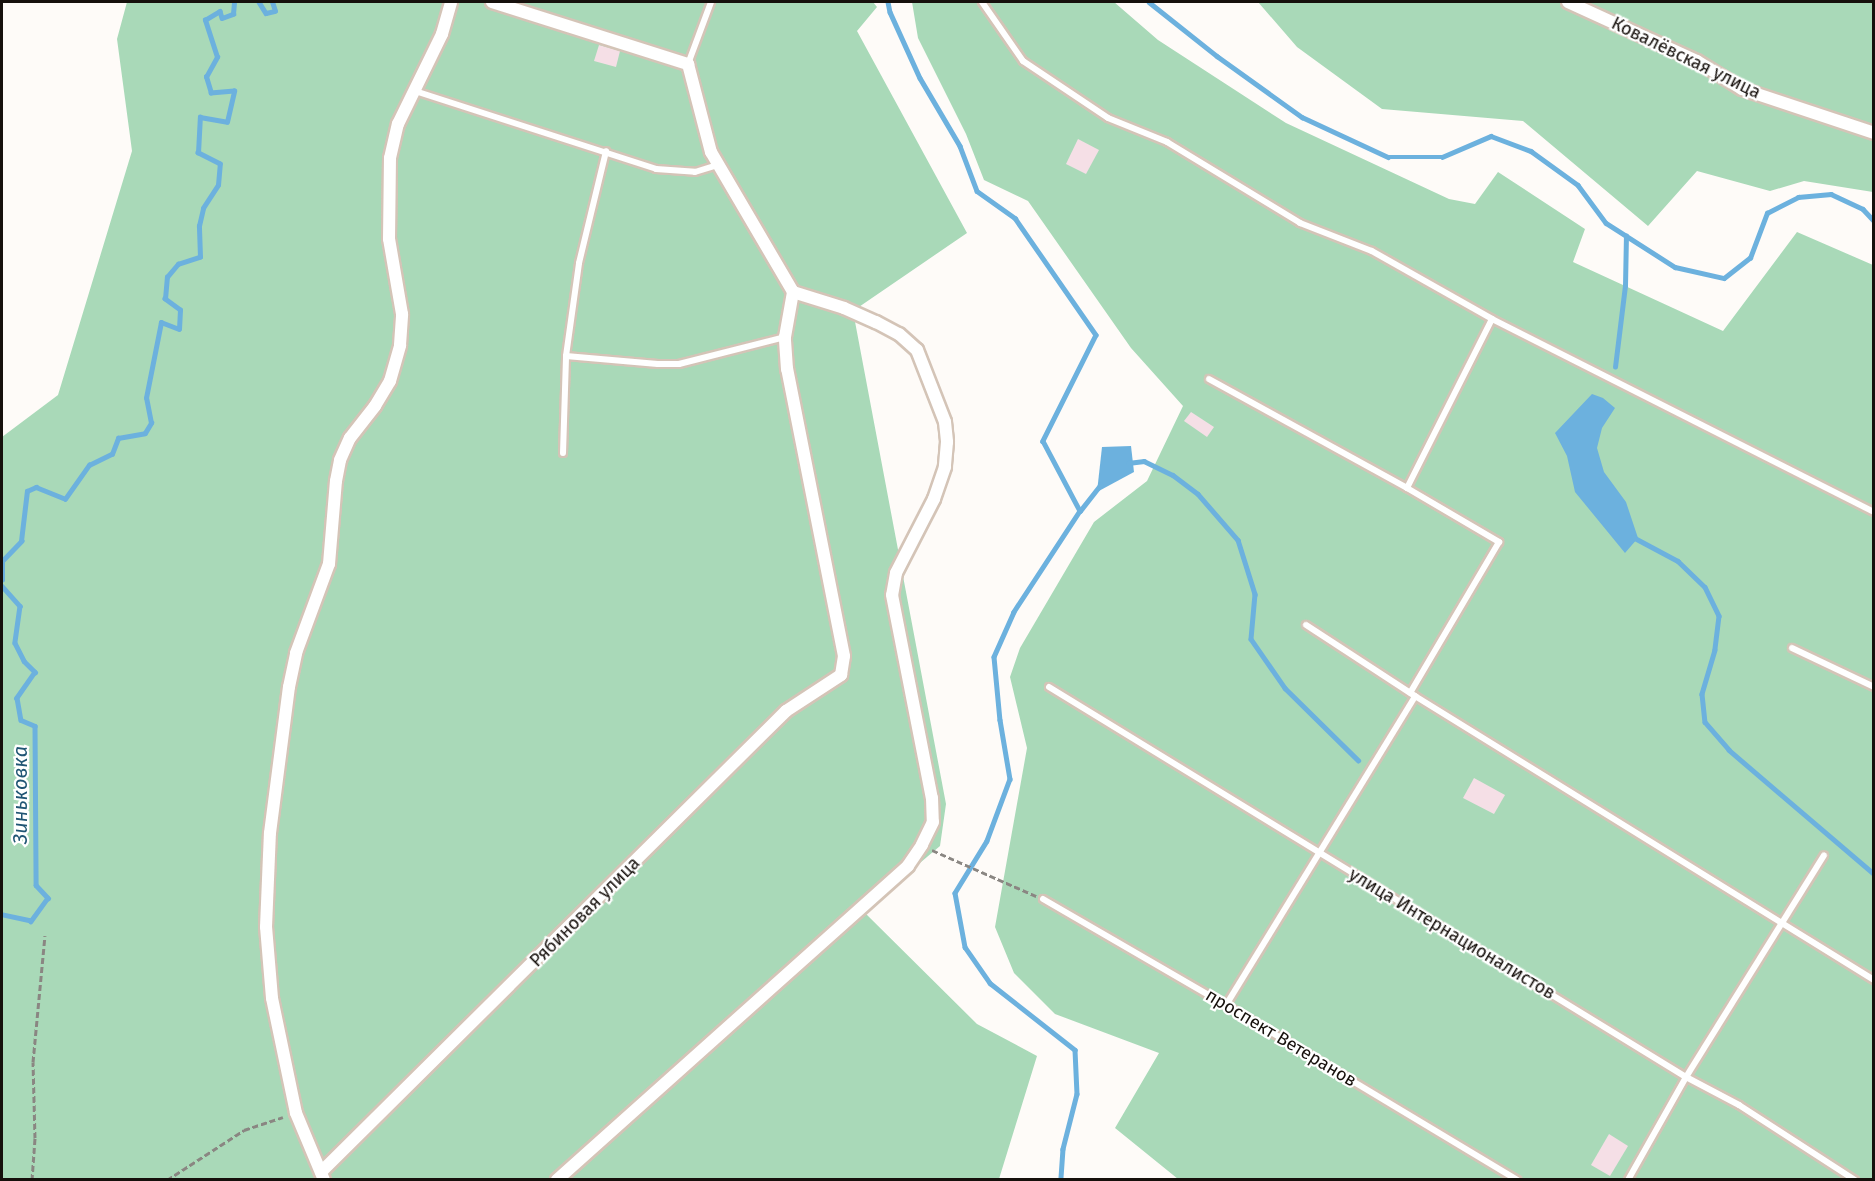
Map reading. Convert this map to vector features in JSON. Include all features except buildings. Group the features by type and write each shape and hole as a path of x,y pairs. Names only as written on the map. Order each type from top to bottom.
{"street":[{"path":"323,1175 296,1113 272,998 266,927 270,833 289,687 296,653 329,564 340,460 350,438 375,406 390,381 400,345 402,314 389,239 390,158 398,124 442,34 451,2"},
{"path":"492,2 688,64 711,152 794,292 844,308 899,334 917,350 945,422 945,467 934,499 896,573 892,595 932,798 933,822 922,845 908,866 557,1179"},
{"name":"Ковалёвская улица","path":"1568,2 1697,61 1742,88 1874,133"},
{"path":"785,337 794,292"},
{"name":"Рябиновая улица","path":"323,1175 786,711 841,675 844,656 787,369 785,337"}],"lane":[{"path":"688,64 711,2"},
{"path":"982,2 1023,61 1108,118 1167,142 1300,223 1371,251 1492,320 1874,512"},
{"path":"415,91 656,169 695,172 719,165"},
{"path":"563,453 566,356 579,263 606,151"},
{"path":"1407,488 1492,320"},
{"path":"566,356 680,364 785,337"},
{"path":"1209,379 1407,488 1499,542 1413,695 1226,1005"},
{"path":"1306,625 1413,695 1874,980"},
{"path":"1792,648 1874,687"},
{"name":"улица Интернационалистов","path":"1049,687 1686,1077 1739,1104 1855,1179"},
{"path":"1628,1179 1686,1077 1824,855"},
{"name":"проспект Ветеранов","path":"1043,899 1226,1005 1517,1179"}],"path":[{"path":"922,845 974,871 1043,899"},
{"path":"32,1179 35,1138 33,1062 45,936"},
{"path":"167,1179 244,1130 296,1113"}],"green space":[{"path":"127,2 873,2 877,7 857,31 967,233 853,311 946,804 940,846 863,911 977,1024 1037,1056 999,1179 2,1179 2,437 58,395 132,151 117,39"},
{"path":"912,2 1114,2 1158,40 1286,123 1449,199 1475,204 1498,172 1585,229 1573,262 1723,331 1797,232 1873,265 1873,1179 1178,1179 1115,1128 1159,1053 1055,1014 1014,973 995,927 1027,748 1010,677 1020,648 1094,522 1147,481 1183,406 1131,348 1028,201 984,180 966,134 918,38"},
{"path":"1258,2 1873,2 1873,192 1804,181 1770,191 1697,171 1648,226 1523,121 1382,109 1297,47"}],"water":[{"path":"1592,394 1603,398 1615,408 1602,428 1597,448 1604,472 1626,502 1638,538 1625,553 1575,492 1567,456 1555,433"},
{"path":"1131,446 1134,472 1097,492 1102,447"}],"waterway":[{"name":"Зиньковка","path":"2,580 2,561 21,541 27,491 36,487 65,499 89,465 112,454 118,438 145,433 151,423 146,398 161,322 179,329 180,310 165,299 167,277 178,264 200,257 199,226 203,208 218,185 220,164 198,153 200,117 227,122 234,91 211,93 206,77 217,57 205,20 220,11 222,18 233,14 234,2"},
{"name":"Зиньковка","path":"259,2 266,13 275,11 272,2"},
{"path":"888,2 890,12 920,78 960,146 977,191 1015,218 1096,335 1043,441 1080,511 1014,612 994,657 1000,720 1010,779 987,841 955,893 965,947 990,983 1075,1050 1077,1094 1063,1149 1061,1180"},
{"path":"1149,2 1217,56 1302,117 1388,157 1442,157 1491,136 1531,151 1578,185 1606,223 1675,267 1724,278 1750,258 1767,213 1798,197 1831,194 1863,209 1874,221"},
{"path":"1615,367 1625,286 1626,236"},
{"path":"1128,463 1144,461 1173,475 1198,494 1238,540 1255,594 1251,639 1285,688 1358,760"},
{"path":"1080,511 1100,485"},
{"path":"1633,537 1678,561 1705,587 1719,616 1715,650 1702,694 1705,722 1729,750 1874,874"},
{"name":"Зиньковка","path":"2,586 20,606 15,643 24,661 35,672 17,698 21,720 35,726 36,885 48,898 31,921 2,915"}]}
